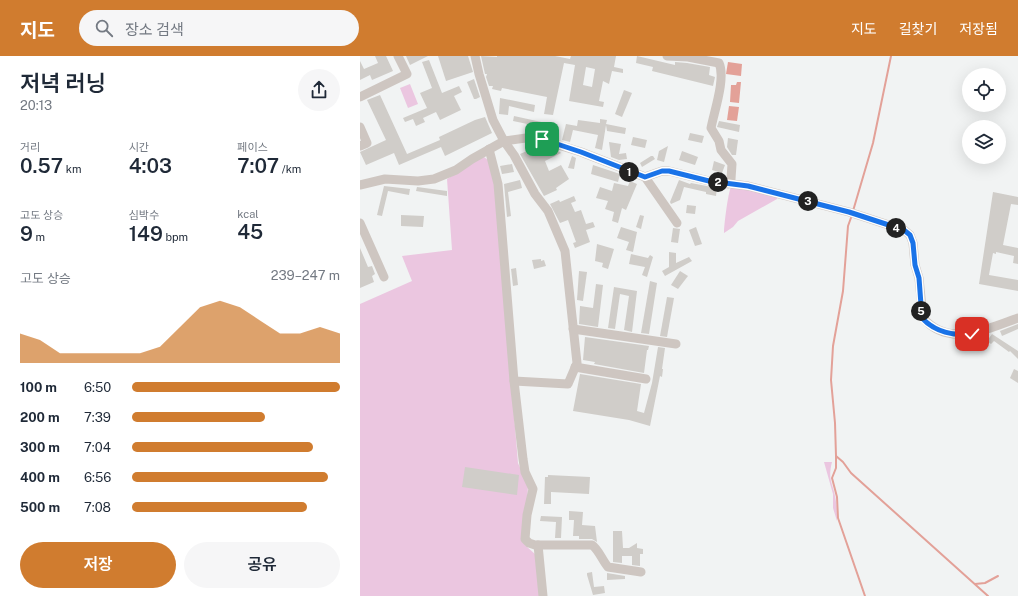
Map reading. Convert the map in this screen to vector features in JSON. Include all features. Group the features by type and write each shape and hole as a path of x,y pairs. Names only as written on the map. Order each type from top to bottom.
{"street":[{"path":"360,97 407,74 398,56"},
{"path":"475,56 493,120 504,142 514,155 535,194 548,211 565,251 577,363 568,384 514,381"},
{"path":"667,56 688,57 718,63 721,69 720,84 711,128 719,141 721,150 732,164 731,179 728,184"},
{"path":"360,127 367,143 360,146"},
{"path":"360,185 385,179 418,181 434,179 456,170 489,149 504,142 524,138 542,139 581,152 645,177 677,223"},
{"path":"489,149 498,184 514,381 525,472 533,489 527,515 525,539 529,543 538,545 592,545 595,547 599,556 608,567 640,572"},
{"path":"645,177 662,171 669,171 728,184 748,186 853,214 904,230 910,235 913,243 915,265 919,278 922,318 927,323 940,330 961,335 972,334 1018,318"},
{"path":"360,223 384,277"},
{"path":"574,329 676,344"},
{"path":"575,368 646,379"},
{"path":"538,545 543,596"}],"shaded area":[{"path":"728,62 742,64 741,76 726,74"},
{"path":"737,82 741,82 739,103 730,102 731,85 736,85"},
{"path":"410,84 418,104 408,108 400,88"},
{"path":"729,106 739,107 737,121 727,120"},
{"path":"484,157 488,160 495,186 518,463 528,486 525,545 536,555 540,596 360,596 360,304 412,281 402,256 452,250 447,179"},
{"path":"731,187 778,196 777,199 738,221 733,227 724,233 726,209"},
{"path":"824,462 832,462 830,474 836,502 837,521 833,508 833,494"}],"building":[{"path":"375,56 386,56 393,71 372,80 370,75 360,80 360,61 364,69 378,63"},
{"path":"406,56 428,56 410,65"},
{"path":"438,56 468,56 473,72 446,81"},
{"path":"481,56 555,56 570,59 571,56 616,56 614,67 623,69 623,73 612,71 609,84 603,81 599,101 604,102 603,107 569,101 575,65 564,63 553,115 544,114 547,97 502,88 501,91 492,89 493,86 489,86 486,77 487,74 485,74","holes":["586,67 595,69 592,87 583,85"]},
{"path":"637,56 675,65 675,62 710,67 709,75 715,77 713,86 652,71 653,67 636,63"},
{"path":"429,60 442,93 459,86 462,92 454,96 461,110 440,120 436,112 423,118 425,122 416,126 413,119 405,122 403,118 427,108 420,93 432,88 422,62"},
{"path":"474,79 480,97 476,99 474,99 467,82"},
{"path":"624,90 632,93 622,117 615,114"},
{"path":"380,95 407,154 440,140 439,137 475,120 485,117 492,133 445,156 441,147 399,165 394,153 366,165 360,152 386,140 367,100"},
{"path":"500,98 535,105 534,112 509,106 508,115 499,114"},
{"path":"514,116 555,125 553,133 536,129 537,126 513,121"},
{"path":"600,119 607,120 606,124 626,128 625,134 607,131 606,125 602,150 595,148 598,135 573,130 570,142 562,140 566,124 577,126 578,120 600,123"},
{"path":"719,121 740,125 739,132 717,127"},
{"path":"690,133 704,136 702,143 688,140"},
{"path":"633,137 647,140 645,148 631,145"},
{"path":"728,138 738,140 736,155 732,155 727,147"},
{"path":"609,142 621,144 619,154 626,153 627,159 619,160 611,157"},
{"path":"540,145 543,146 546,153 552,149 561,153 545,161 549,171 561,165 569,179 556,188 557,190 544,196 520,154"},
{"path":"668,146 664,162 657,160 659,151"},
{"path":"682,151 698,157 695,165 679,160"},
{"path":"572,156 576,158 574,169 568,168"},
{"path":"651,156 655,159 642,167 640,163"},
{"path":"714,161 725,165 722,173 712,170"},
{"path":"512,164 514,172 502,174 500,166"},
{"path":"593,165 620,174 618,182 591,174"},
{"path":"520,180 522,188 508,192 511,216 507,217 504,184"},
{"path":"679,180 690,184 717,188 716,196 684,187 680,200 671,204 670,202"},
{"path":"630,181 637,184 626,210 622,208 618,223 612,221 614,212 605,209 608,201 596,198 600,187 612,191 614,183 628,186"},
{"path":"384,186 410,189 409,195 388,191 382,216 377,215"},
{"path":"417,187 447,191 447,196 416,191"},
{"path":"993,192 1018,197 1018,205 1011,204 1003,245 1018,248 1018,264 1013,263 1014,256 996,252 996,254 993,253 989,275 1018,280 1018,291 979,284"},
{"path":"574,196 576,201 571,203 575,212 581,210 586,224 593,222 595,227 586,230 590,242 575,248 573,243 576,242 568,220 560,223 550,204 559,200 560,202"},
{"path":"687,205 696,206 695,214 686,213"},
{"path":"401,215 424,216 423,227 401,226"},
{"path":"640,215 644,216 641,229 636,227"},
{"path":"621,227 637,232 633,252 626,250 629,242 617,238"},
{"path":"696,227 702,244 695,246 689,230"},
{"path":"673,228 680,229 678,243 671,242"},
{"path":"597,244 614,249 608,269 602,267 603,263 595,261"},
{"path":"360,248 368,267 372,266 375,274 372,276 374,282 360,288"},
{"path":"669,252 676,253 676,263 689,257 692,261 665,276 662,271 669,267"},
{"path":"631,254 648,258 650,255 653,257 647,277 642,275 645,267 629,264"},
{"path":"541,259 541,261 544,260 546,266 534,269 532,260"},
{"path":"516,268 518,285 513,286 511,269"},
{"path":"579,271 587,272 583,301 577,300"},
{"path":"680,271 688,276 678,289 671,285"},
{"path":"650,281 657,283 649,334 641,333"},
{"path":"596,284 603,285 598,327 579,324 580,306 593,308"},
{"path":"614,287 637,291 632,332 624,330 629,296 620,294 615,329 608,328"},
{"path":"667,297 674,298 667,337 660,336"},
{"path":"1018,324 1018,329 1002,336 1000,331"},
{"path":"992,334 1018,351 1018,359 1010,351 1009,352 994,341 991,344 987,341"},
{"path":"585,337 649,346 647,350 644,373 594,364 595,362 583,360"},
{"path":"658,347 665,348 663,369 662,377 660,376 650,426 629,420 573,411 580,374 641,384 637,411 644,413 652,383"},
{"path":"1014,369 1018,371 1018,383 1010,378"},
{"path":"465,467 519,475 517,495 462,487"},
{"path":"548,475 590,477 589,494 551,492 551,504 544,504 545,477 548,477"},
{"path":"569,511 583,512 582,525 595,526 597,542 592,539 579,539 579,536 573,536 574,520 569,520"},
{"path":"541,516 562,517 561,538 555,538 556,522 540,521"},
{"path":"613,531 622,531 623,548 629,548 637,543 637,548 643,549 643,554 640,554 640,566 632,565 632,556 622,556 622,563 613,562"},
{"path":"592,572 594,587 604,586 605,593 593,595 587,575 587,573"},
{"path":"607,573 625,576 625,579 607,580"}],"waterway":[{"path":"853,211 873,143 891,56"},
{"path":"852,215 848,226 843,291 833,346 831,380 835,423 836,468 832,478 837,497 838,518 865,596"},
{"path":"836,456 843,462 851,473 988,596"},
{"path":"975,584 985,583 998,576"}],"route":[{"path":"542,139 581,152 636,175 645,177 662,171 669,171 709,181 748,186 849,212 904,230 910,235 913,243 915,265 919,278 922,318 927,323 950,334 972,334"}]}
